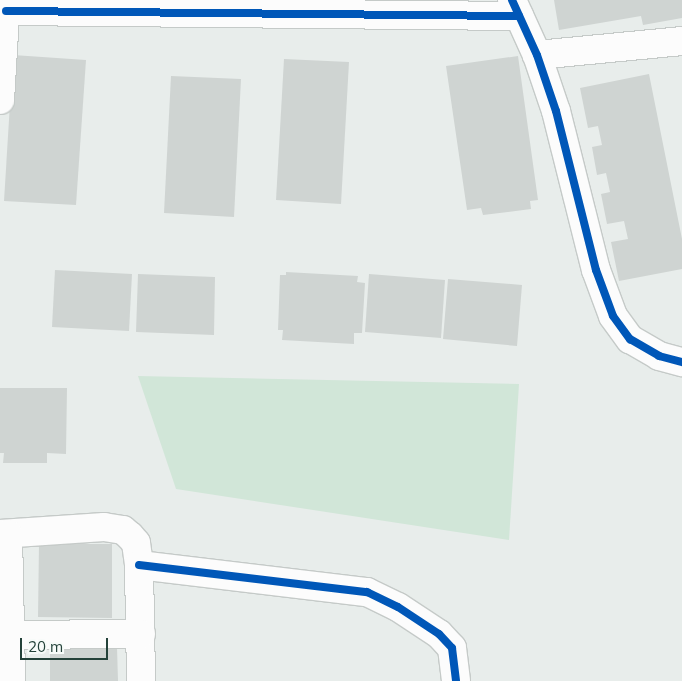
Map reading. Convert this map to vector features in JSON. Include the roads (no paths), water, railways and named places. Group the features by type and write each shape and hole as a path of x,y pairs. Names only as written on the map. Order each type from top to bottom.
{"street":[{"path":"0,100 6,6 515,8 537,56 556,111 596,270 613,316 630,339 659,356 682,362"},
{"path":"537,56 682,41"},
{"path":"11,681 6,635 4,534 104,527 124,530 136,543 139,565 141,681"},
{"path":"139,565 366,592 398,607 440,634 452,648 456,681"},
{"path":"6,635 141,634"}]}
